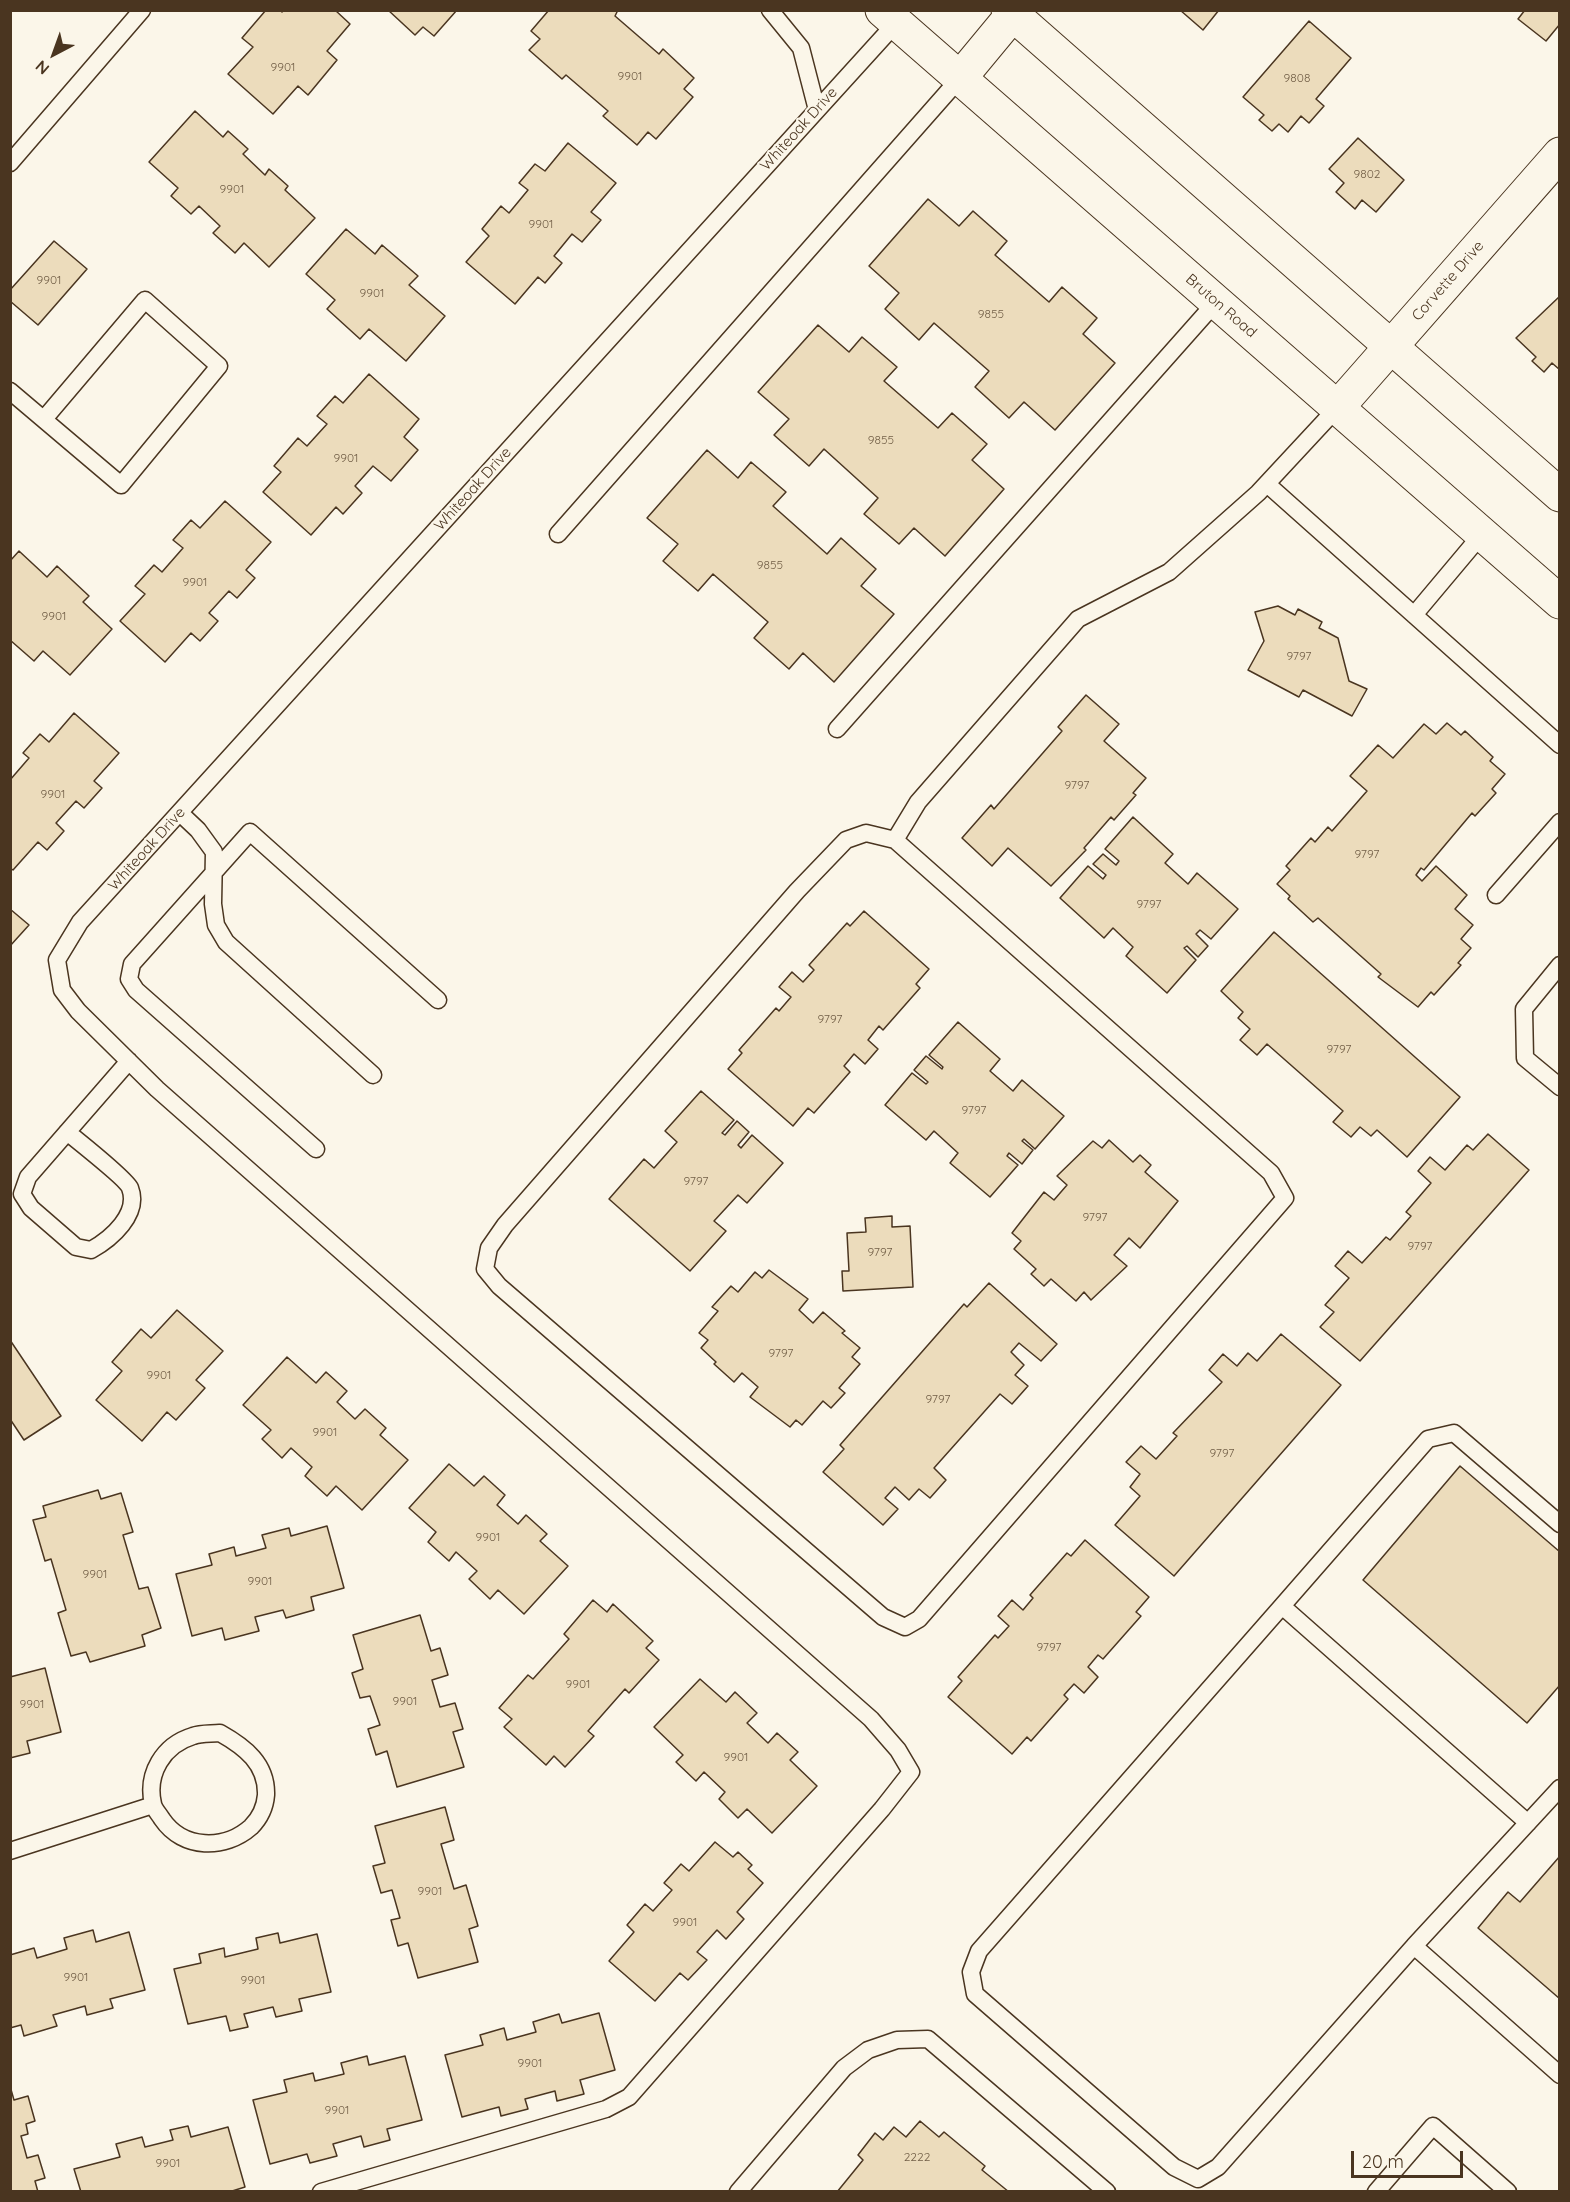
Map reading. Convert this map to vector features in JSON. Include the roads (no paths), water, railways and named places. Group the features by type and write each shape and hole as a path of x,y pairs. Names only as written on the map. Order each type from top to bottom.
{"main road":[{"path":"960,78 1012,12 1560,495"},
{"name":"Bruton Road","path":"889,17 1560,602"},
{"name":"Corvette Drive","path":"1337,408 1560,154"}],"lane":[{"path":"10,163 142,10"},
{"path":"770,10 801,48 817,110"},
{"name":"Whiteoak Drive","path":"129,1061 78,1011 62,990 57,960 80,922 817,110 889,17"},
{"path":"558,534 960,78"},
{"path":"10,391 44,420 121,485 219,366 145,300 44,420"},
{"path":"837,729 1216,302"},
{"path":"895,840 918,802 1078,619 1169,572 1267,484 1337,408"},
{"path":"1267,484 1560,745"},
{"path":"1414,615 1482,534"},
{"path":"180,813 198,830 214,852 213,904 216,925 226,942 373,1075"},
{"path":"1496,895 1560,822"},
{"path":"316,1149 136,990 129,979 132,964 250,831 438,1000"},
{"path":"866,833 895,840 1271,1173 1285,1198 919,1619 905,1627 883,1617 499,1286 485,1269 489,1248 505,1225 797,891 846,840 866,833"},
{"path":"1560,965 1524,1009 1525,1058 1560,1087"},
{"path":"67,1132 130,1186 132,1195 133,1204 124,1222 105,1242 91,1250 76,1247 31,1208 22,1194 28,1177 67,1132 129,1061 157,1089 871,1719 898,1750 911,1772 882,1809 629,2097 606,2109 321,2192"},
{"path":"1560,1524 1454,1433 1428,1438 979,1952 971,1972 975,1994 1174,2167 1198,2179 1218,2167 1414,1946 1560,1788"},
{"path":"1282,1606 1528,1823"},
{"path":"220,1733 241,1745 258,1762 266,1783 266,1804 258,1820 243,1834 218,1843 199,1843 185,1839 166,1825 153,1805 152,1775 160,1759 175,1744 193,1735 220,1733"},
{"path":"10,1851 153,1805"},
{"path":"1414,1946 1560,2075"},
{"path":"738,2192 844,2068 868,2050 897,2040 928,2039 1107,2192"},
{"path":"1376,2192 1433,2126 1508,2192"}]}
